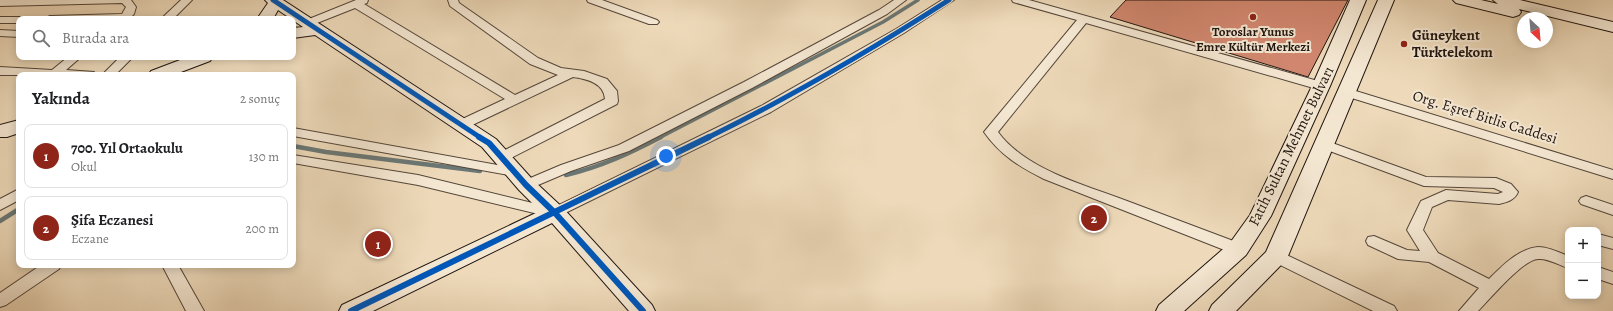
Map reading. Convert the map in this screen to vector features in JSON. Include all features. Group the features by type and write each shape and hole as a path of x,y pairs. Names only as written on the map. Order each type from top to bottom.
{"street":[{"path":"0,3 120,0"},
{"path":"126,0 131,7 126,16"},
{"path":"170,16 187,0"},
{"path":"453,0 454,4 534,60 558,71 580,74 604,82 611,90 612,101 514,171"},
{"path":"592,0 653,22"},
{"path":"296,133 514,171 566,168 624,148 748,85 883,12 901,0"},
{"path":"351,311 766,109 900,31 949,0"},
{"path":"1017,0 1321,86"},
{"name":"Fatih Sultan Mehmet Bulvarı","path":"1168,311 1238,250 1260,216 1321,86 1358,0"},
{"name":"Fatih Sultan Mehmet Bulvarı","path":"1221,311 1276,256 1386,0"},
{"path":"1461,0 1517,13"},
{"path":"1500,0 1613,27"},
{"path":"266,16 274,1 291,16"},
{"path":"306,29 361,2 515,100"},
{"path":"1084,19 991,132 998,142 1020,162 1049,176 1238,250"},
{"path":"0,20 16,20"},
{"path":"296,20 306,29 489,143 555,213 643,311"},
{"path":"1553,21 1613,36"},
{"path":"0,33 16,34"},
{"path":"0,71 56,72 71,60"},
{"path":"111,72 124,60"},
{"path":"165,72 196,60"},
{"path":"461,125 572,73"},
{"name":"Org. Eşref Bitlis Caddesi","path":"1346,92 1613,175"},
{"path":"0,131 7,131 16,127"},
{"path":"1324,144 1424,181 1496,183 1506,187 1511,192 1510,196 1499,199 1446,195 1426,204 1415,230 1432,258"},
{"path":"296,160 418,180 555,213"},
{"path":"0,205 16,196"},
{"path":"1586,201 1613,210"},
{"path":"1601,240 1613,244"},
{"path":"1374,241 1404,255 1432,258 1491,287"},
{"path":"1468,311 1514,263 1525,257 1538,253 1565,261"},
{"path":"1276,256 1388,311"},
{"path":"0,301 50,268"},
{"path":"172,268 194,311"},
{"path":"1601,274 1613,278"}],"building":[{"name":"Toroslar Yunus Emre Kültür Merkezi","path":"1126,0 1348,0 1308,77 1110,17"}],"waterway":[{"path":"659,138 883,22 918,0"},
{"path":"566,175 615,159 661,137"},
{"path":"296,147 326,152 480,171"},
{"path":"0,221 16,211"}],"cycle path":[{"path":"273,0 489,143 526,185 555,213 643,311"},
{"path":"351,311 766,109 900,31 949,0"}],"place":[{"name":"Toroslar Yunus Emre Kültür Merkezi","path":"1253,17"},
{"name":"Güneykent Türktelekom","path":"1404,44"},
{"name":"Şifa Eczanesi","path":"1094,218"},
{"name":"700. Yıl Ortaokulu","path":"378,244"}]}
